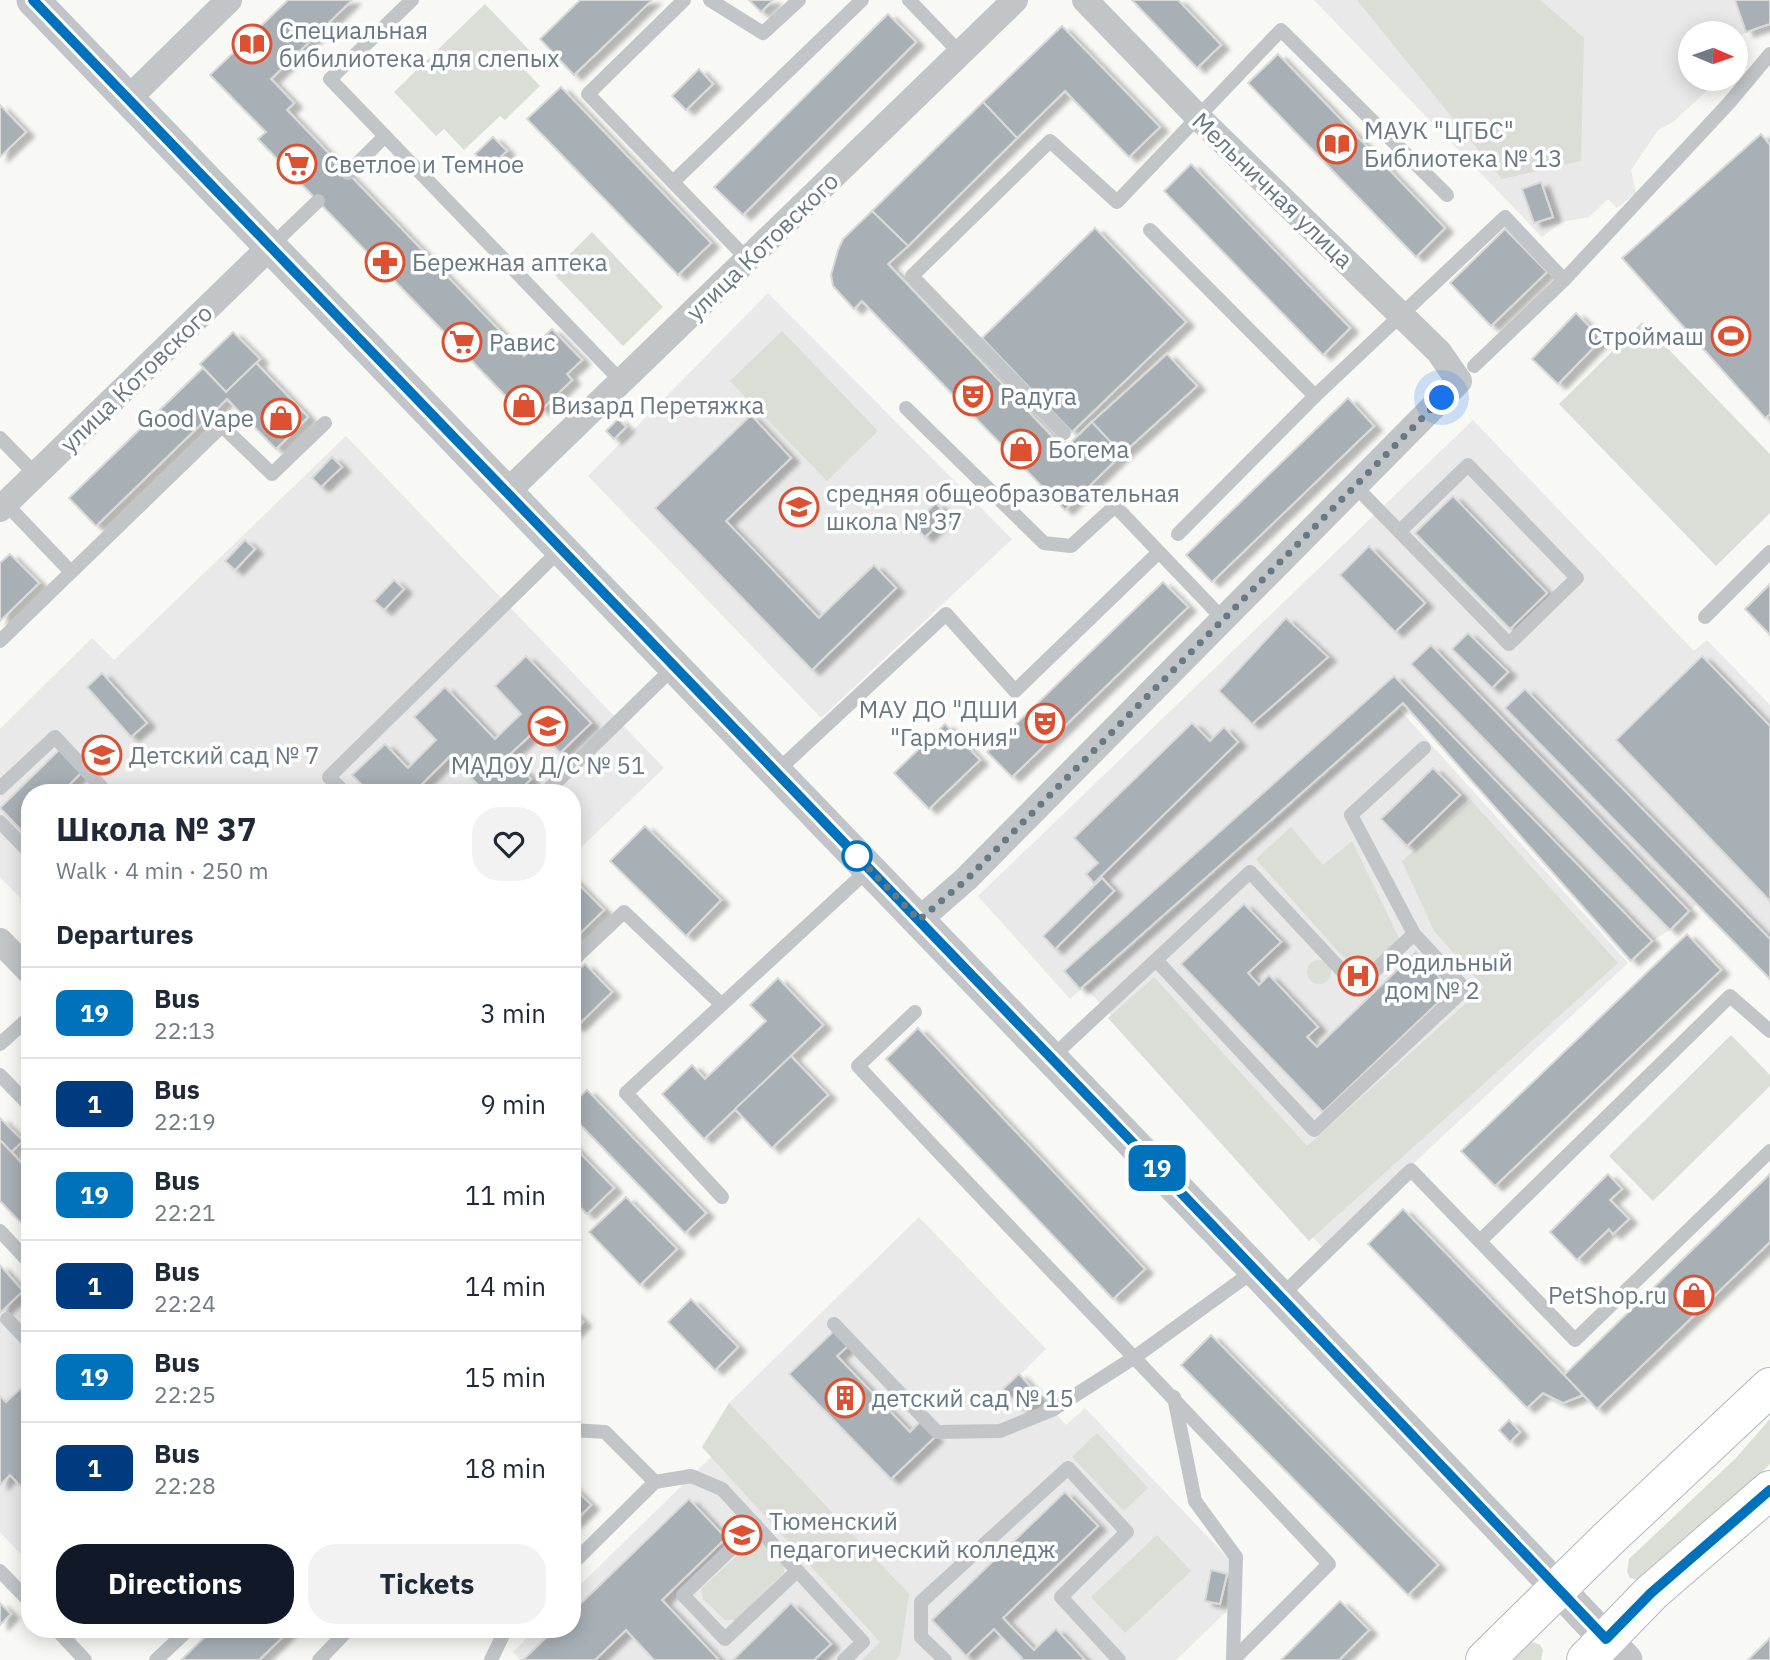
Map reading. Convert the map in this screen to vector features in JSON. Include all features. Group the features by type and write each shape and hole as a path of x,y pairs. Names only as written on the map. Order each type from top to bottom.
{"main road":[{"path":"1485,1660 1770,1387"},
{"path":"1606,1653 1651,1593 1770,1490"}],"street":[{"path":"33,0 563,548 1559,1587 1606,1653"},
{"path":"128,99 229,0"},
{"name":"улица Котовского","path":"508,491 1015,0"},
{"name":"Мельничная улица","path":"1085,0 1199,118 1439,352 1466,373"},
{"name":"улица Котовского","path":"3,507 271,246"},
{"path":"919,920 966,880 1466,373"},
{"path":"0,941 21,963"}],"lane":[{"path":"412,0 330,79 622,382"},
{"path":"684,0 588,94 748,260"},
{"path":"710,0 763,33 799,0"},
{"path":"673,183 862,0"},
{"path":"909,0 961,54"},
{"path":"1064,433 912,276 1050,141 1117,202 1281,30 1447,195"},
{"path":"1466,373 1564,281 1729,103 1770,54"},
{"path":"348,173 385,136"},
{"path":"271,246 318,201"},
{"path":"1178,534 1315,396 1505,217 1564,281"},
{"path":"1150,230 1315,396"},
{"path":"906,408 1044,542 1070,546 1115,506 1224,620"},
{"path":"0,641 222,426 272,474 325,423"},
{"path":"0,439 36,475"},
{"path":"1355,486 1509,644 1577,578 1468,465 1400,531"},
{"path":"3,507 71,572"},
{"path":"336,784 329,777 563,548"},
{"path":"776,772 946,614 1015,691 1159,552"},
{"path":"1705,617 1770,552"},
{"path":"554,784 675,666"},
{"path":"0,788 55,737 99,784"},
{"path":"1156,960 1314,1130 1465,989 1414,934 1351,815 1424,747"},
{"path":"0,822 21,844"},
{"path":"722,1197 626,1093 869,869"},
{"path":"1051,1058 1250,872 1357,987 1414,934"},
{"path":"581,953 624,912 721,1004"},
{"path":"1480,1241 1730,996 1770,1031"},
{"path":"915,1012 858,1066 1329,1563 1233,1659"},
{"path":"0,1044 21,1025"},
{"path":"0,1075 21,1097"},
{"path":"1281,1296 1411,1170 1575,1340 1770,1151"},
{"path":"0,1231 21,1253"},
{"path":"834,1324 937,1432 1000,1431 1052,1409 1135,1357 1255,1270"},
{"path":"7,1319 21,1334"},
{"path":"1173,1396 1195,1501 1236,1557 1233,1659"},
{"path":"581,1431 606,1432 655,1482"},
{"path":"945,1660 921,1637 921,1602 1068,1468 1127,1532 1061,1597 1119,1660"},
{"path":"581,1555 655,1482 691,1476 722,1489 863,1642 844,1660"},
{"path":"755,1525 683,1595 725,1639 797,1571"},
{"path":"0,1571 21,1593"},
{"path":"64,1638 85,1660"},
{"path":"156,1660 179,1638"},
{"path":"319,1660 340,1638"},
{"path":"491,1660 502,1638"}],"shaded area":[{"path":"1314,0 1770,0 1748,29 1748,21 1678,21 1678,91 1707,91 1673,122 1658,130 1631,170 1636,193 1617,208 1608,199 1589,217 1562,222 1542,237"},
{"path":"1357,0 1540,0 1584,38 1581,161 1502,179"},
{"path":"485,4 534,55 522,67 540,86 505,120 500,116 464,150 444,129 436,136 394,92"},
{"path":"592,232 663,307 623,346 552,272"},
{"name":"средняя общеобразовательная школа № 37","path":"768,293 1012,539 821,718 588,476"},
{"path":"1642,322 1770,454 1770,513 1716,566 1559,404"},
{"path":"782,331 878,431 827,481 730,381"},
{"path":"1473,420 1694,651 1707,640 1770,705 1770,979 1697,904 1631,961 1403,704 1070,999 978,896"},
{"path":"346,436 664,768 581,847 581,784 21,784 21,899 0,877 0,729 92,638 114,660"},
{"name":"Родильный дом № 2","path":"1400,710 1628,963 1323,1248 1086,988"},
{"path":"1471,800 1618,963 1309,1241 1108,1018 1154,977 1307,1146 1484,987 1434,931 1402,861"},
{"path":"1291,827 1323,865 1352,841 1400,940 1360,976 1256,859"},
{"path":"1319,960 1328,963 1331,972 1328,981 1319,984 1310,981 1307,972 1310,963"},
{"path":"1731,1035 1770,1075 1770,1086 1653,1201 1609,1156"},
{"path":"919,1217 1046,1349 1020,1375 1066,1425 1085,1408 1229,1559 1226,1612 1176,1660 520,1660 513,1652 527,1638 581,1638 581,1584 711,1457 729,1403"},
{"path":"0,1265 21,1288 21,1554 0,1532"},
{"path":"729,1403 909,1594 900,1655 895,1660 862,1660 880,1642 702,1447"},
{"path":"1770,1419 1770,1464 1649,1578 1642,1581 1630,1578 1627,1572 1629,1559 1736,1458"},
{"path":"1097,1433 1148,1488 1124,1511 1072,1457"},
{"path":"1157,1535 1191,1571 1125,1633 1091,1597"},
{"path":"763,1538 785,1564 784,1572 736,1620 725,1620 703,1599 701,1589 755,1539"},
{"path":"1530,1641 1540,1645 1543,1650 1541,1660 1508,1660"}],"building":[{"path":"288,0 352,0 271,79 294,103 287,110 524,356 552,329 582,360 567,374 572,380 541,410 536,404 524,415 258,139 266,132 210,75"},
{"path":"580,0 652,0 574,75 540,39"},
{"path":"749,0 773,0 761,12"},
{"path":"1132,0 1178,0 1221,45 1197,68"},
{"path":"1735,0 1770,0 1770,24 1748,31 1748,21 1742,21"},
{"path":"888,14 916,42 743,215 714,187"},
{"path":"1062,26 1160,127 1129,157 1065,91 1017,138 983,102"},
{"path":"1278,54 1445,228 1416,257 1248,83"},
{"path":"699,69 713,84 686,110 672,96"},
{"path":"561,87 711,243 678,275 527,119"},
{"path":"983,102 1017,138 908,246 872,211"},
{"path":"0,105 26,132 0,157"},
{"name":"Строймаш","path":"1761,134 1770,145 1770,414 1765,418 1622,258"},
{"path":"493,137 507,151 488,168 475,154"},
{"path":"1191,164 1350,328 1323,355 1164,191"},
{"path":"1541,182 1553,217 1534,223 1522,189"},
{"path":"872,211 908,246 888,264 1064,449 1092,422 1122,454 1065,510 862,301 854,309 833,286 831,275 843,239"},
{"path":"1095,228 1186,322 1072,432 982,338"},
{"path":"1505,229 1547,272 1491,326 1450,283"},
{"path":"1576,313 1602,339 1558,384 1532,359"},
{"path":"233,332 260,359 226,392 200,364"},
{"path":"1167,354 1197,386 1122,454 1092,422"},
{"path":"256,363 308,417 276,449 227,399 96,526 69,498 203,368 226,392"},
{"path":"1348,398 1374,426 1212,582 1186,555"},
{"path":"751,415 791,458 726,521 819,618 874,565 896,588 812,670 655,508"},
{"path":"618,419 626,427 614,439 606,431"},
{"path":"332,457 342,467 321,487 312,478"},
{"path":"1453,496 1547,593 1510,629 1415,533"},
{"path":"936,503 947,516 925,537 913,525"},
{"path":"245,540 255,549 235,570 225,561"},
{"path":"1369,546 1425,603 1395,632 1340,575"},
{"path":"10,554 39,583 0,621 0,563"},
{"path":"394,580 404,589 384,610 374,601"},
{"path":"1163,582 1188,607 1012,777 987,752"},
{"path":"1770,584 1770,635 1745,609"},
{"path":"1286,618 1328,657 1252,724 1219,691"},
{"path":"1468,633 1508,672 1492,688 1452,649"},
{"path":"1431,645 1689,911 1670,930 1411,664"},
{"name":"МАДОУ Д/С № 51","path":"526,656 591,723 560,753 537,729 508,756 531,779 526,784 477,784 450,756 422,784 361,784 352,775 385,744 408,768 436,740 414,717 445,687 495,739 521,714 495,686"},
{"path":"1702,656 1770,726 1770,901 1616,740"},
{"path":"102,673 147,723 131,737 87,687"},
{"path":"1394,676 1652,941 1631,961 1403,703 1080,989 1064,971"},
{"path":"1525,689 1770,939 1770,979 1505,708"},
{"path":"1192,723 1210,741 1224,727 1238,742 1094,883 1086,874 1098,863 1074,838"},
{"path":"945,724 980,760 929,809 894,773"},
{"path":"59,750 81,773 70,784 24,784"},
{"path":"1433,768 1460,795 1407,846 1381,819"},
{"path":"21,787 21,830 0,808"},
{"path":"645,826 721,900 686,936 610,861"},
{"path":"1102,878 1114,891 1055,949 1043,936"},
{"path":"581,887 604,910 581,932"},
{"path":"1244,904 1281,942 1248,973 1259,985 1269,975 1318,1027 1307,1037 1317,1047 1416,952 1451,990 1323,1112 1181,964"},
{"path":"1687,934 1721,970 1495,1186 1461,1151"},
{"path":"585,964 612,992 581,1022 581,968"},
{"path":"778,978 823,1025 704,1139 662,1094 692,1065 705,1079 766,1021 750,1005"},
{"path":"918,1028 1145,1269 1113,1299 886,1059"},
{"path":"791,1056 828,1095 772,1148 735,1109"},
{"path":"587,1090 706,1213 685,1233 581,1125 581,1096"},
{"path":"0,1118 21,1139 21,1143 11,1152 0,1140"},
{"path":"0,1140 21,1162 21,1223 0,1201"},
{"path":"581,1154 614,1188 587,1214 581,1208"},
{"path":"1608,1174 1622,1189 1610,1200 1629,1219 1613,1234 1609,1229 1577,1260 1550,1232"},
{"path":"1770,1174 1770,1242 1597,1409 1564,1375"},
{"path":"626,1197 677,1249 640,1285 589,1232"},
{"path":"1403,1209 1583,1395 1563,1403 1543,1393 1527,1408 1368,1244"},
{"path":"0,1265 21,1289 21,1293 0,1313"},
{"path":"691,1299 738,1347 715,1370 668,1322"},
{"name":"детский сад № 15","path":"834,1331 848,1346 837,1356 910,1432 920,1422 935,1437 891,1479 789,1374"},
{"path":"1211,1335 1438,1565 1408,1595 1181,1365"},
{"path":"1019,1374 1040,1397 1024,1411 1003,1389"},
{"path":"21,1388 21,1487 10,1475 0,1485 0,1396 6,1402"},
{"path":"1509,1420 1520,1432 1510,1442 1499,1430"},
{"path":"1065,1492 1098,1526 1003,1618 1034,1650 1056,1629 1085,1660 1021,1660 994,1629 966,1656 932,1620"},
{"path":"581,1495 591,1505 581,1515"},
{"path":"689,1499 726,1538 662,1600 719,1660 654,1660 626,1630 595,1660 523,1660 546,1638 581,1638 581,1603"},
{"path":"1211,1570 1227,1574 1220,1604 1205,1601"},
{"path":"1340,1601 1369,1630 1339,1660 1281,1660"},
{"path":"0,1603 11,1614 0,1625"},
{"path":"791,1603 831,1644 814,1660 733,1660"},
{"path":"204,1638 282,1638 259,1660 181,1660"},
{"path":"1770,1638 1770,1660 1748,1660"}],"bus line":[{"name":"19","path":"33,0 526,510 1606,1639 1651,1593 1770,1490"}],"place":[{"name":"Специальная бибилиотека для слепых","path":"252,44"},
{"name":"МАУК \"ЦГБС\" Библиотека № 13","path":"1337,144"},
{"name":"Светлое и Темное","path":"297,164"},
{"name":"Бережная аптека","path":"385,262"},
{"name":"Строймаш","path":"1731,336"},
{"name":"Равис","path":"462,342"},
{"name":"Радуга","path":"973,396"},
{"name":"Визард Перетяжка","path":"524,405"},
{"name":"Good Vape","path":"281,418"},
{"name":"Богема","path":"1021,449"},
{"name":"средняя общеобразовательная школа № 37","path":"799,507"},
{"name":"МАУ ДО \"ДШИ \"Гармония\"","path":"1045,723"},
{"name":"МАДОУ Д/С № 51","path":"548,726"},
{"name":"Детский сад № 7","path":"102,755"},
{"name":"Родильный дом № 2","path":"1358,976"},
{"name":"PetShop.ru","path":"1694,1295"},
{"name":"детский сад № 15","path":"845,1398"},
{"name":"Тюменский педагогический колледж","path":"742,1535"}],"route":[{"path":"857,856 850,849 919,920 966,880 1442,398"}]}
